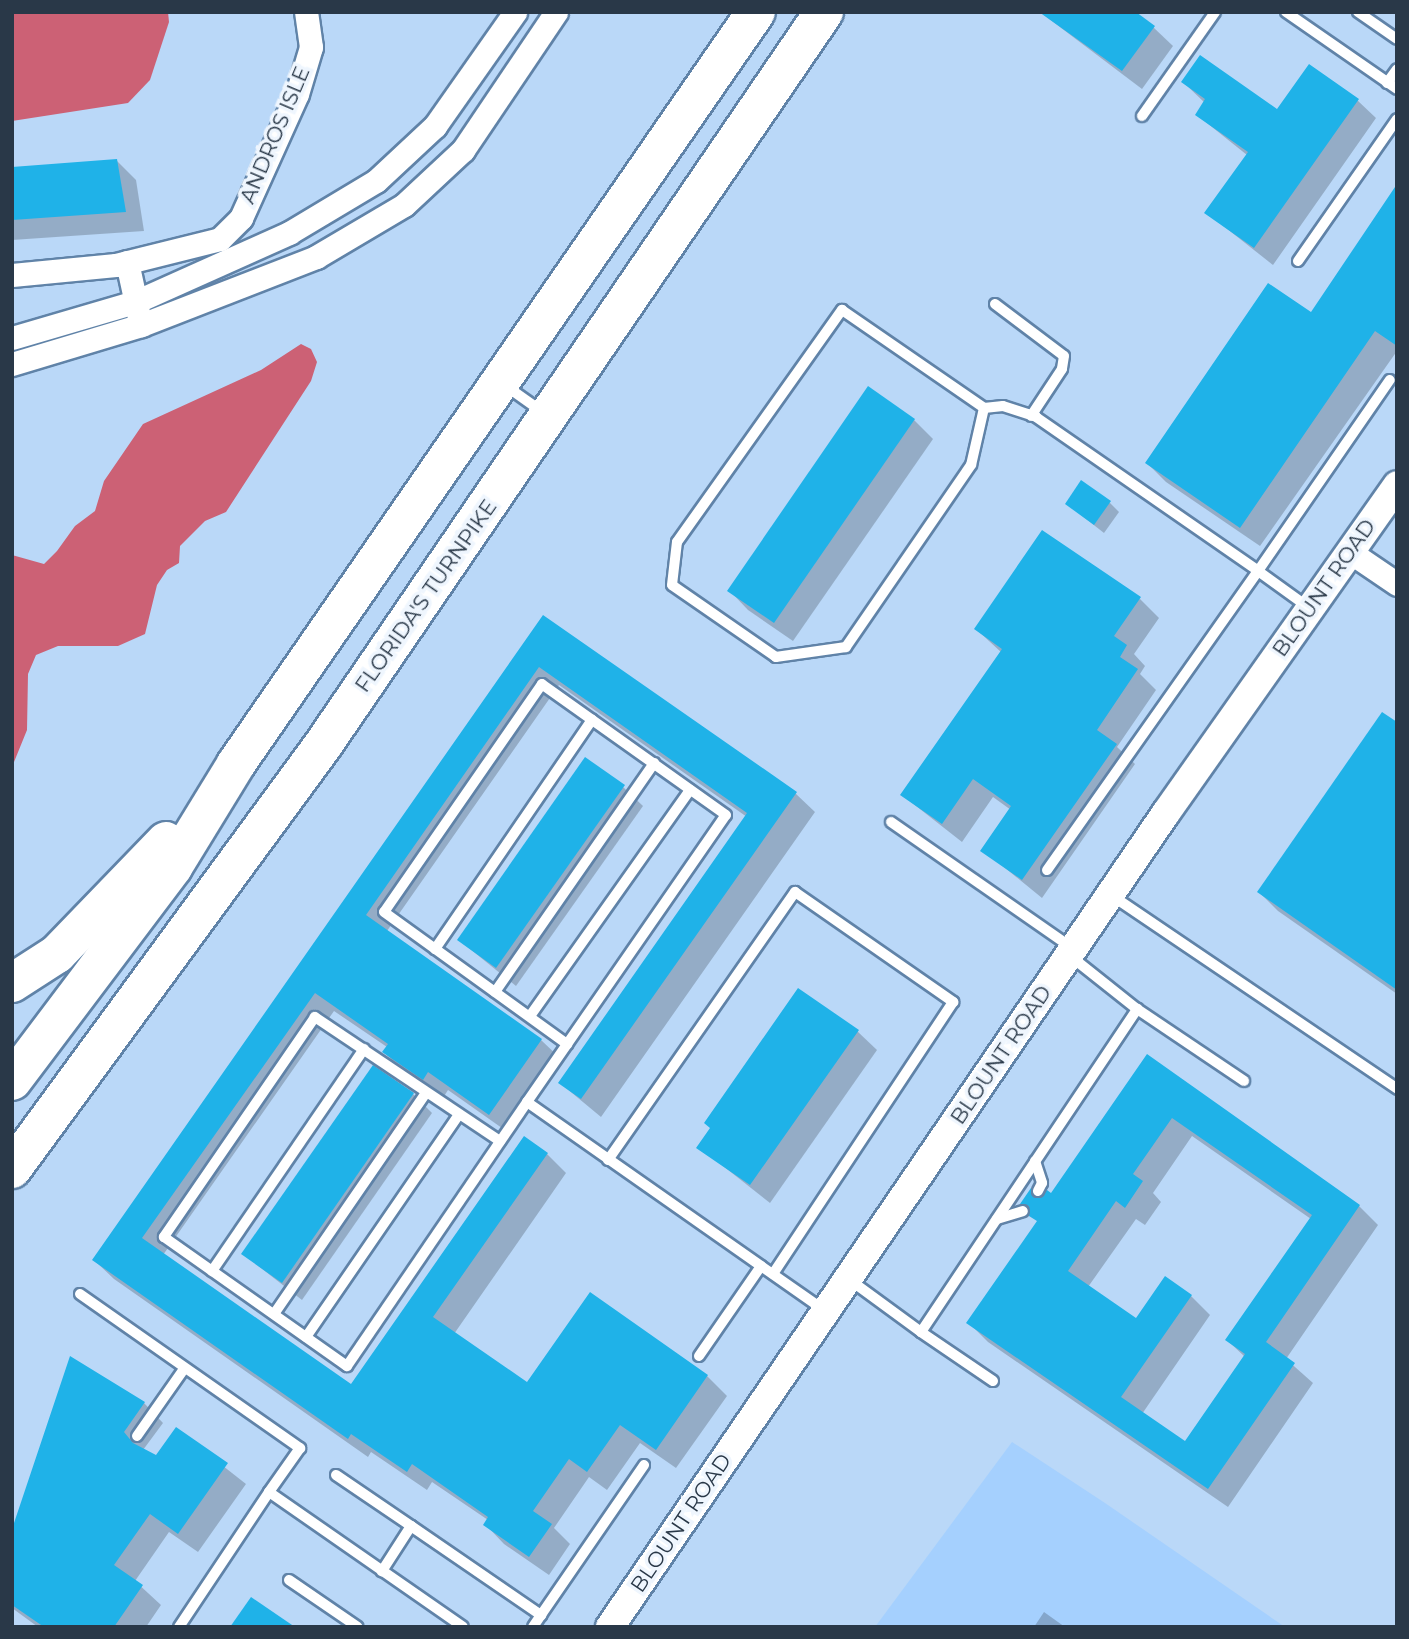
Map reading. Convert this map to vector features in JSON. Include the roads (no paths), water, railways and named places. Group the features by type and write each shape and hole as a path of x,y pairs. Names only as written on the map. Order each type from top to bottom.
{"highway":[{"path":"12,1081 173,867 236,764 498,381 756,12"},
{"name":"FLORIDA'S TURNPIKE","path":"12,1169 323,745 824,12"},
{"path":"12,984 57,954 112,899 236,764"},
{"path":"12,1184 45,1127"}],"street":[{"name":"ANDROS ISLE","path":"12,275 127,262 220,239 241,218 296,94 311,47 306,12"},
{"path":"12,338 135,302 289,233 376,181 435,126 515,12"},
{"path":"12,364 141,325 316,257 404,205 463,150 556,12"},
{"path":"127,262 141,325"},
{"name":"BLOUNT ROAD","path":"610,1627 1111,895 1397,485"},
{"path":"1350,552 1397,584"}],"lane":[{"path":"1286,12 1392,86 1397,69"},
{"path":"1358,12 1397,40"},
{"path":"1142,116 1211,14"},
{"path":"1298,261 1397,119"},
{"path":"995,304 1064,356 1062,369 1031,416"},
{"path":"984,408 971,465 846,647 776,657 672,585 677,542 842,310 984,408 1003,406 1031,416 1310,609"},
{"path":"1047,870 1390,380"},
{"path":"498,381 550,416"},
{"path":"499,1141 315,1017 164,1237 347,1366 499,1141 568,1044 726,815 542,684 384,912 568,1044"},
{"path":"435,949 592,720"},
{"path":"495,992 654,763"},
{"path":"530,1017 690,790"},
{"path":"891,822 1072,952 1138,1009 1244,1081"},
{"path":"608,1160 795,892 953,1002 773,1274"},
{"path":"1111,895 1397,1089"},
{"path":"921,1332 1138,1009"},
{"path":"212,1271 363,1049"},
{"path":"274,1314 426,1093"},
{"path":"527,1102 826,1312"},
{"path":"306,1337 459,1114"},
{"path":"1035,1161 1042,1183 1038,1191"},
{"path":"997,1219 1023,1211"},
{"path":"699,1356 761,1266"},
{"path":"849,1279 993,1381"},
{"path":"80,1294 299,1448 179,1627"},
{"path":"137,1436 184,1369"},
{"path":"533,1627 644,1465"},
{"path":"335,1475 541,1615"},
{"path":"269,1492 463,1627"},
{"path":"382,1571 411,1526"},
{"path":"289,1580 358,1627"}]}
